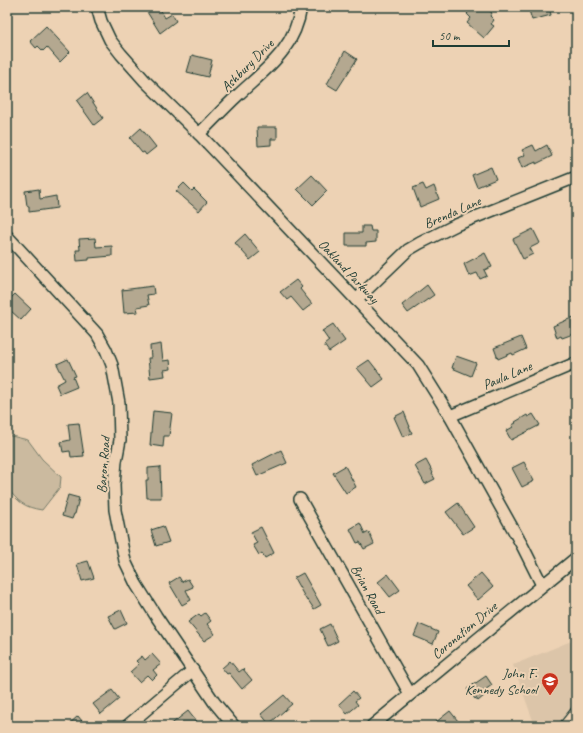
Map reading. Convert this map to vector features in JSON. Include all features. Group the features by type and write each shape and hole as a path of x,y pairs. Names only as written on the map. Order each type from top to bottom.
{"street":[{"name":"Oakland Parkway","path":"97,7 100,20 110,40 120,54 199,134 418,365 450,416 523,547 542,585"},
{"name":"Ashbury Drive","path":"199,134 286,48 296,28 301,7"},
{"name":"Brenda Lane","path":"356,300 408,250 420,243 456,225 576,177"},
{"name":"Baron Road","path":"8,238 96,334 106,350 112,365 119,403 120,440 114,485 115,510 125,560 136,584 184,659 214,702 234,726"},
{"name":"Paula Lane","path":"450,416 576,363"},
{"name":"Brian Road","path":"300,499 410,694"},
{"name":"Coronation Drive","path":"372,726 576,558"},
{"path":"127,726 193,670"}],"lane":[{"path":"564,726 564,723 576,708"}],"shaded area":[{"path":"7,435 28,440 42,459 61,477 60,487 42,510 22,503 7,488"},
{"name":"John F. Kennedy School","path":"576,639 576,726 535,726 513,665"}],"building":[{"path":"144,7 159,7 165,18 172,14 176,21 160,33"},
{"path":"460,7 485,7 492,13 490,16 494,20 491,24 494,26 484,38 467,23 471,18 467,14 468,13"},
{"path":"528,7 549,7 551,15 532,20"},
{"path":"46,26 70,52 60,62 47,47 43,51 38,46 36,48 30,41"},
{"path":"345,51 357,59 337,90 327,84"},
{"path":"192,55 212,60 208,77 187,72"},
{"path":"87,93 103,118 94,125 77,101"},
{"path":"257,127 277,127 277,139 271,139 271,145 258,146"},
{"path":"141,128 156,147 146,155 144,152 142,153 130,138"},
{"path":"533,145 536,151 547,145 552,156 536,164 536,162 522,168 518,158 525,155 522,150"},
{"path":"491,167 496,179 477,187 472,175"},
{"path":"312,175 327,191 313,205 297,189"},
{"path":"184,183 192,191 194,189 207,202 199,211 176,191"},
{"path":"423,184 426,190 434,186 439,199 420,207 413,188"},
{"path":"39,189 40,199 56,196 57,208 29,212 25,191"},
{"path":"362,226 370,226 371,231 376,231 376,242 366,243 366,246 346,246 346,233 362,233"},
{"path":"533,229 540,243 530,248 533,254 523,259 513,239"},
{"path":"245,234 260,252 250,260 235,243"},
{"path":"95,238 96,247 112,246 112,256 89,258 89,260 77,261 76,250 80,250 79,239"},
{"path":"485,253 492,267 484,270 487,276 480,279 477,273 469,276 464,264"},
{"path":"296,280 302,287 300,289 312,304 303,311 291,297 287,300 280,292"},
{"path":"427,285 434,295 408,313 402,305"},
{"path":"153,286 154,294 147,295 149,305 137,307 138,312 124,313 122,290"},
{"path":"15,294 31,309 21,320 11,311 7,314 7,302"},
{"path":"576,316 576,333 562,338 561,336 557,338 553,326"},
{"path":"333,324 345,341 329,352 324,345 329,341 322,331"},
{"path":"521,337 526,349 513,355 512,353 498,359 494,348"},
{"path":"161,344 163,361 170,360 171,369 164,370 165,376 150,378 148,358 151,358 150,346"},
{"path":"456,356 476,363 471,376 452,368"},
{"path":"68,359 76,376 73,377 77,387 60,394 56,385 65,380 57,364"},
{"path":"369,360 384,379 373,387 357,368"},
{"path":"153,411 172,413 169,436 164,436 163,447 150,445"},
{"path":"404,412 412,433 403,437 394,417"},
{"path":"533,414 540,425 511,440 506,431 513,427 512,425 516,423 515,422 527,415 528,417"},
{"path":"79,423 84,456 71,457 70,451 63,452 61,442 70,440 68,424"},
{"path":"281,450 287,463 257,476 252,465"},
{"path":"426,460 435,479 425,484 415,466"},
{"path":"524,462 534,481 522,487 512,468"},
{"path":"345,466 356,487 346,493 333,473"},
{"path":"160,467 161,498 147,498 146,480 148,480 148,468"},
{"path":"68,495 79,498 75,514 72,519 62,516"},
{"path":"458,503 474,527 463,534 446,512"},
{"path":"360,523 365,534 369,532 374,544 364,549 360,542 357,543 350,529"},
{"path":"163,526 169,542 156,546 151,530"},
{"path":"261,527 274,553 265,558 262,553 259,555 253,545 257,543 251,532"},
{"path":"88,561 94,578 82,581 77,564"},
{"path":"303,573 321,605 314,609 308,600 307,601 294,578"},
{"path":"481,573 493,587 478,600 466,586"},
{"path":"388,574 400,590 390,597 378,582"},
{"path":"179,577 182,582 188,579 193,587 186,590 191,600 182,605 169,583"},
{"path":"121,610 127,623 115,629 108,616"},
{"path":"205,613 211,621 207,624 215,634 204,641 188,622 199,614 201,616"},
{"path":"330,624 338,641 328,646 320,629"},
{"path":"419,624 438,632 433,644 414,636"},
{"path":"152,654 161,664 153,670 157,675 152,680 147,675 139,682 130,672 139,664 136,661 142,656 145,660"},
{"path":"230,661 239,672 243,669 252,680 242,689 229,673 227,674 222,668"},
{"path":"486,676 492,685 482,692 484,696 478,701 467,689"},
{"path":"112,690 119,699 101,714 93,704"},
{"path":"353,691 359,698 355,701 358,705 347,714 339,704"},
{"path":"284,695 292,704 269,724 261,714"},
{"path":"188,711 196,721 189,726 169,726"},
{"path":"450,711 462,726 431,726"},
{"path":"78,716 86,726 67,726"}],"place":[{"name":"John F. Kennedy School","path":"550,696"}]}
